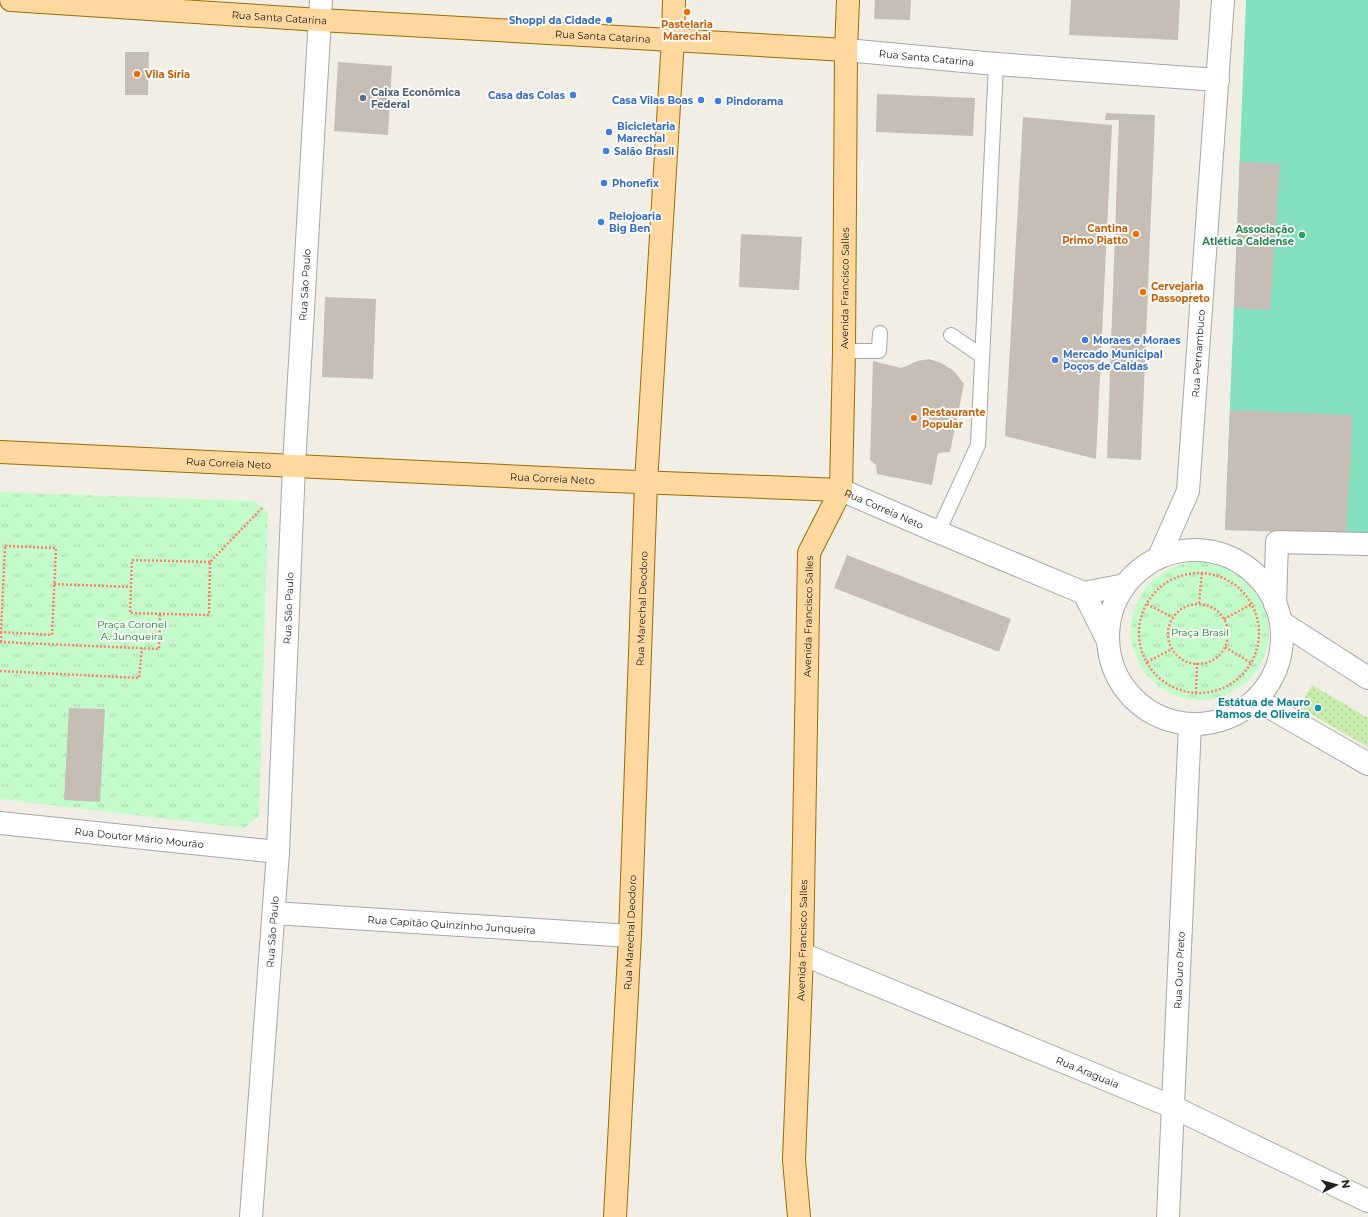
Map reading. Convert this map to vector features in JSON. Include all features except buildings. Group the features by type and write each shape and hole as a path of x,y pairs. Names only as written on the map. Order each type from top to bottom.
{"main road":[{"name":"Rua Santa Catarina","path":"11,0 320,10 673,39 846,50"},
{"name":"Rua Marechal Deodoro","path":"616,1217 630,936 646,483 673,39 674,0"},
{"name":"Avenida Francisco Salles","path":"799,1217 794,1160 802,954 809,553 841,490 844,351 846,50 848,0"},
{"name":"Rua Correia Neto","path":"0,452 646,483 841,490"}],"street":[{"name":"Rua Pernambuco","path":"1159,558 1188,491 1223,0"},
{"name":"Rua São Paulo","path":"251,1217 278,852 294,465 320,10"},
{"name":"Rua Santa Catarina","path":"846,50 996,64 1218,80"},
{"name":"Rua Correia Neto","path":"841,490 1084,593"},
{"path":"1125,585 1084,593 1108,641 1113,666 1125,688 1143,706 1165,719 1190,724 1218,721 1235,715 1257,700 1276,669 1282,646 1278,613 1277,542 1368,544"},
{"path":"1108,641 1110,621 1116,602 1125,585 1140,569 1159,558 1181,551 1204,550 1227,556 1248,567 1264,584 1278,613 1368,678"},
{"path":"1257,700 1368,764"},
{"name":"Rua Ouro Preto","path":"1168,1217 1190,724"},
{"name":"Rua Doutor Mário Mourão","path":"0,823 278,852"},
{"name":"Rua Capitão Quinzinho Junqueira","path":"274,913 630,936"},
{"name":"Rua Araguaia","path":"802,954 1173,1107 1368,1201"}],"lane":[{"path":"938,532 978,445 996,64"},
{"path":"844,351 879,351 880,333"},
{"path":"951,335 982,356"}],"path":[{"path":"210,562 132,560 130,613 209,615 210,562 263,507"},
{"path":"1,632 52,635 56,548 5,546 0,642 159,649 160,614"},
{"path":"1199,603 1202,572"},
{"path":"1202,572 1222,577 1240,588 1252,604 1258,624 1258,644 1251,663 1241,676 1228,686 1213,692 1196,693 1177,689 1159,678 1147,662 1140,644 1140,624 1147,604 1155,591 1169,580 1185,574 1202,572"},
{"path":"54,584 131,587"},
{"path":"1199,603 1218,611 1224,619 1228,638 1225,647 1219,655 1202,664 1184,660 1176,654 1172,649 1168,637 1168,626 1172,617 1180,609 1189,604 1199,603"},
{"path":"1147,604 1172,617"},
{"path":"1224,619 1252,604"},
{"path":"1225,647 1251,663"},
{"path":"0,671 139,678 142,648"},
{"path":"1147,662 1172,649"},
{"path":"1196,693 1197,663"}],"green space":[{"name":"Associação Atlética Caldense","path":"1246,0 1368,0 1368,534 1225,530"},
{"name":"Praça Coronel A. Junqueira","path":"0,492 253,501 263,507 268,514 259,816 244,828 0,799"},
{"name":"Praça Brasil","path":"1200,562 1226,567 1249,582 1264,605 1269,631 1264,657 1249,680 1226,695 1200,700 1174,695 1151,680 1136,657 1131,631 1136,605 1151,582 1174,567"},
{"path":"1312,685 1368,718 1368,747 1299,707"}],"place":[{"name":"Pastelaria Marechal","path":"687,12"},
{"name":"Shoppi da Cidade","path":"609,20"},
{"name":"Vila Síria","path":"137,74"},
{"name":"Casa das Colas","path":"573,95"},
{"name":"Caixa Econômica Federal","path":"363,98"},
{"name":"Casa Vilas Boas","path":"701,100"},
{"name":"Pindorama","path":"718,101"},
{"name":"Bicicletaria Marechal","path":"609,132"},
{"name":"Salão Brasil","path":"606,151"},
{"name":"Phonefix","path":"604,183"},
{"name":"Relojoaria Big Ben","path":"601,222"},
{"name":"Cantina Primo Piatto","path":"1136,234"},
{"name":"Associação Atlética Caldense","path":"1302,235"},
{"name":"Cervejaria Passopreto","path":"1143,292"},
{"name":"Moraes e Moraes","path":"1085,340"},
{"name":"Mercado Municipal Poços de Caldas","path":"1055,360"},
{"name":"Restaurante Popular","path":"914,418"},
{"name":"Estátua de Mauro Ramos de Oliveira","path":"1318,708"}]}
